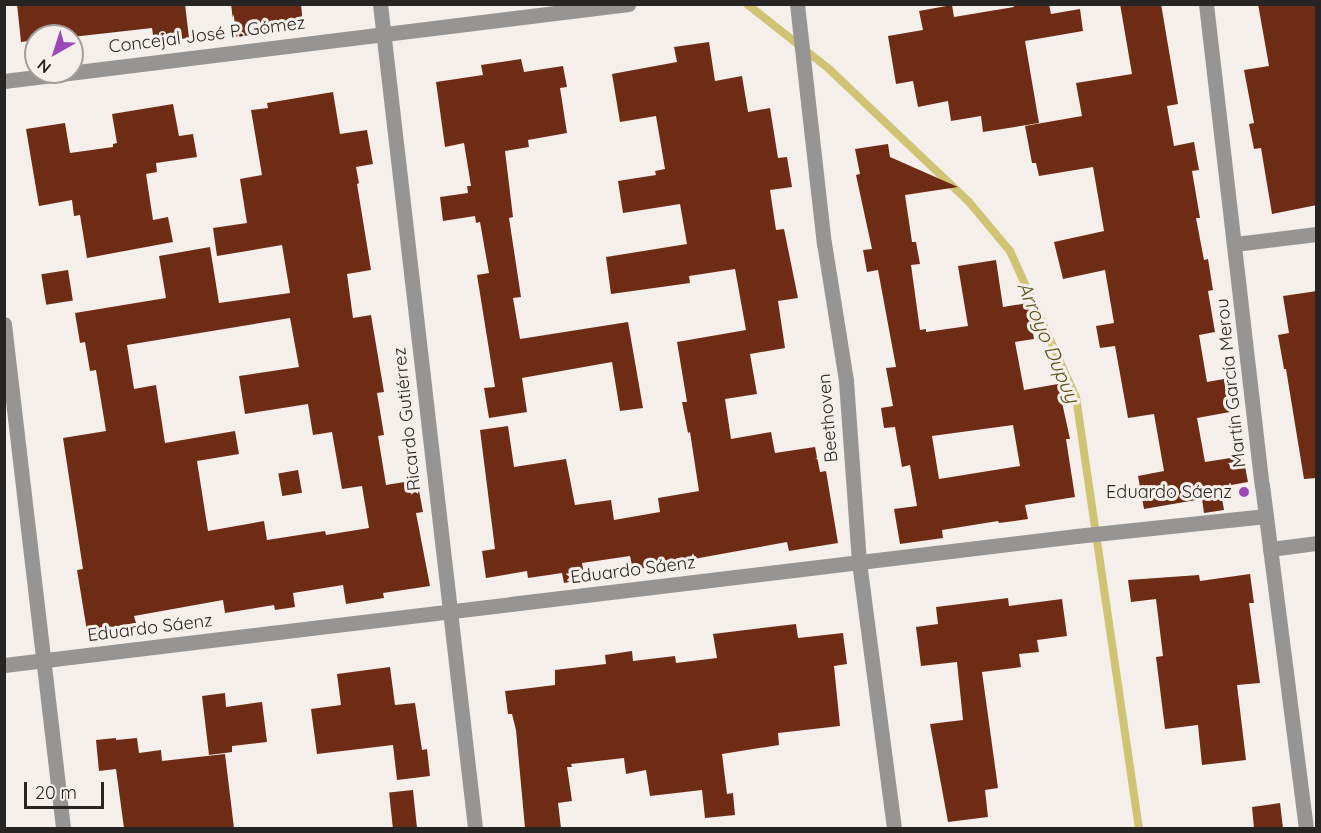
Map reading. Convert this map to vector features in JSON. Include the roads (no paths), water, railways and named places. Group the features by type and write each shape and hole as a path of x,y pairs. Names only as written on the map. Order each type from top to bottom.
{"street":[{"name":"Ricardo Gutiérrez","path":"380,4 448,612 476,828"},
{"name":"Concejal José P. Gómez","path":"4,81 628,4"},
{"name":"Beethoven","path":"797,4 825,243 846,381 858,562 894,828"},
{"name":"Martín García Merou","path":"1206,4 1270,549 1306,828"},
{"path":"1235,244 1317,234"},
{"path":"4,324 63,828"},
{"name":"Eduardo Sáenz","path":"4,665 1076,536 1266,516"},
{"path":"1270,549 1317,543"}],"waterway":[{"name":"Arroyo Dupuy","path":"747,4 829,69 969,202 1010,251 1076,397 1139,828"}],"place":[{"name":"Eduardo Sáenz","path":"1244,492"}]}
